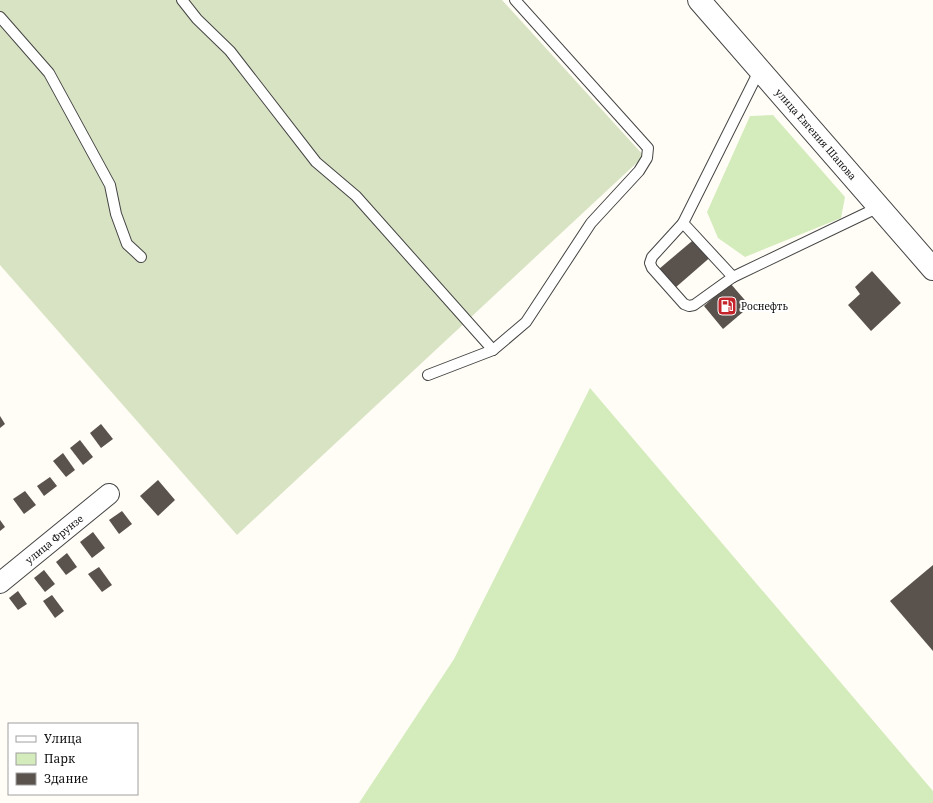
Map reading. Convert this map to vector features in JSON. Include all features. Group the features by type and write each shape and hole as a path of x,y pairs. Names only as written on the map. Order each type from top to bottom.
{"street":[{"name":"улица Евгения Шапова","path":"700,0 879,207 931,263"},
{"name":"улица Фрунзе","path":"0,583 109,494"}],"lane":[{"path":"182,0 197,19 230,51 316,162 356,196 493,350"},
{"path":"428,375 493,350 526,322 591,223 639,171 648,158 648,148 515,0"},
{"path":"0,17 49,72 110,185 116,214 127,244 141,257"},
{"path":"760,69 683,223 652,257 650,263 652,268 684,304 689,306 694,305 733,276 879,207"},
{"path":"683,223 733,276"}],"green space":[{"path":"0,0 502,0 644,156 237,535 0,265"},
{"path":"773,115 845,197 841,218 745,257 718,238 707,212 750,116"},
{"path":"590,388 933,791 933,803 359,803 454,659"}],"building":[{"path":"698,236 714,254 675,288 659,269"},
{"path":"872,271 901,303 871,331 848,305 860,294 855,287"},
{"name":"Роснефть","path":"730,283 750,306 723,329 704,306"},
{"path":"0,416 5,424 0,428"},
{"path":"101,424 113,439 101,448 90,433"},
{"path":"80,440 93,457 83,465 70,448"},
{"path":"63,453 75,470 66,477 53,461"},
{"path":"50,477 57,486 44,496 37,486"},
{"path":"158,480 175,500 158,516 140,496"},
{"path":"25,491 36,505 24,514 13,499"},
{"path":"122,511 132,524 119,534 109,520"},
{"path":"0,520 5,527 0,531"},
{"path":"93,532 105,548 92,558 80,542"},
{"path":"67,553 77,567 66,575 56,562"},
{"path":"933,565 933,651 890,601"},
{"path":"99,567 112,585 102,592 88,574"},
{"path":"44,570 55,584 45,592 34,578"},
{"path":"18,591 27,604 18,610 9,598"},
{"path":"52,595 64,611 55,618 43,601"}],"place":[{"name":"Роснефть","path":"727,306"}]}
